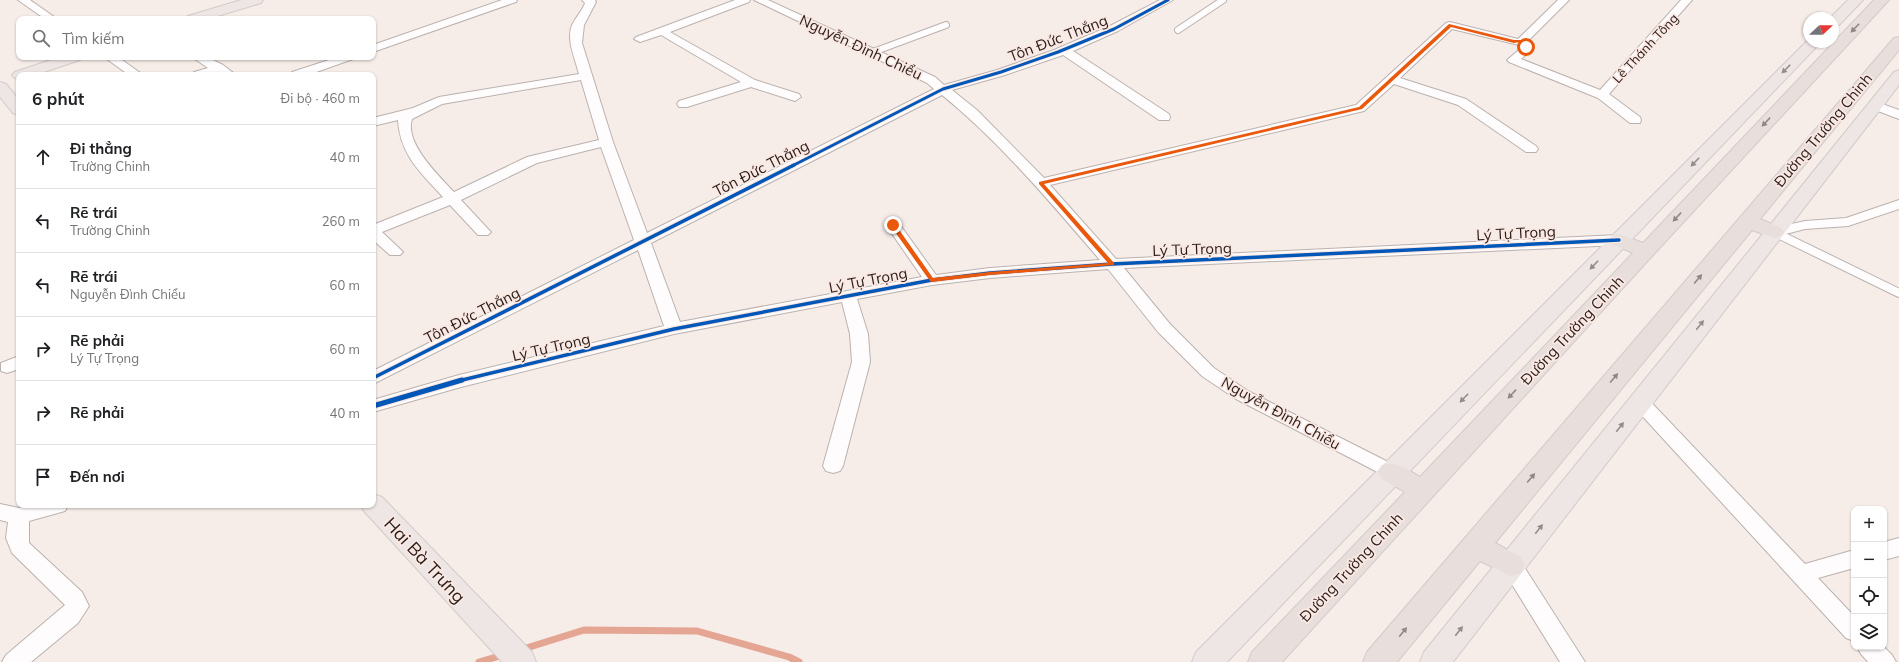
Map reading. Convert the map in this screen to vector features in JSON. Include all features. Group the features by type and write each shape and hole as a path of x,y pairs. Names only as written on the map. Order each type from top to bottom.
{"highway":[{"name":"Đường Trường Chinh","path":"1263,662 1646,250 1882,0"},
{"name":"Đường Trường Chinh","path":"1378,662 1746,221 1899,41"},
{"path":"1746,221 1774,232"},
{"path":"1619,240 1646,250"},
{"path":"1390,472 1422,490"},
{"path":"1475,545 1511,564"}],"main road":[{"path":"203,16 256,0"},
{"path":"1839,17 1856,0"},
{"name":"Đường Trường Chinh","path":"1207,662 1390,472 1808,48"},
{"path":"29,72 66,60"},
{"name":"Đường Trường Chinh","path":"1435,662 1899,75"},
{"path":"0,81 16,76"},
{"path":"0,87 16,106"},
{"name":"Hai Bà Trưng","path":"376,507 476,616 521,662"}],"street":[{"path":"23,0 47,16"},
{"path":"376,48 512,0"},
{"path":"587,0 591,2 575,32 576,43 606,142 674,330"},
{"path":"640,39 663,32 745,0"},
{"name":"Nguyễn Đình Chiểu","path":"759,0 921,74 942,89 972,113 1041,183 1112,264 1164,328 1208,372 1242,395 1390,472"},
{"name":"Tôn Đức Thắng","path":"376,376 942,89 992,76 1064,50 1111,31 1168,0"},
{"path":"1041,183 1355,110 1360,108 1450,25 1514,42 1522,41 1564,0"},
{"name":"Lê Thánh Tông","path":"1602,95 1687,0"},
{"path":"663,32 751,83 795,97"},
{"path":"1522,41 1526,47 1526,50 1513,60 1602,95 1636,120"},
{"path":"1064,50 1164,116"},
{"path":"114,60 132,72"},
{"path":"204,60 225,72"},
{"path":"305,72 340,60"},
{"path":"207,72 219,68"},
{"path":"483,232 417,161 407,138 404,120 407,116 416,111 439,101 586,76"},
{"path":"1392,79 1462,102 1531,149"},
{"path":"683,104 751,83"},
{"path":"1874,105 1899,115"},
{"path":"376,121 416,111"},
{"path":"376,230 452,199 532,160 606,142"},
{"path":"1774,232 1805,225 1848,222 1899,204"},
{"path":"893,225 932,280"},
{"path":"376,234 395,252"},
{"name":"Lý Tự Trọng","path":"376,405 459,381 674,330 932,280 990,273 1112,264 1619,240"},
{"path":"832,466 857,382 861,362 859,334 848,296"},
{"path":"1640,402 1799,574 1851,628"},
{"path":"14,662 70,616 78,606 74,599 19,547 18,538 9,514 42,508"},
{"path":"1887,550 1899,547"},
{"path":"1799,574 1851,560"},
{"path":"1511,564 1573,662"},
{"path":"1872,650 1884,662"}],"lane":[{"path":"1178,30 1223,0"},
{"path":"873,52 946,25"},
{"path":"1774,232 1899,293"}],"waterway":[{"path":"520,650 584,630 697,631 789,657 799,662"},
{"path":"479,662 503,655"}],"cycle path":[{"path":"376,376 943,89 1030,63 1086,41 1114,29 1168,0"},
{"path":"376,405 459,381 674,329 932,280 990,273 1112,264 1619,240"}],"route":[{"path":"893,225 932,280 990,273 1112,264 1041,183 1355,110 1363,106 1450,25 1514,42 1522,41 1526,47"}]}
